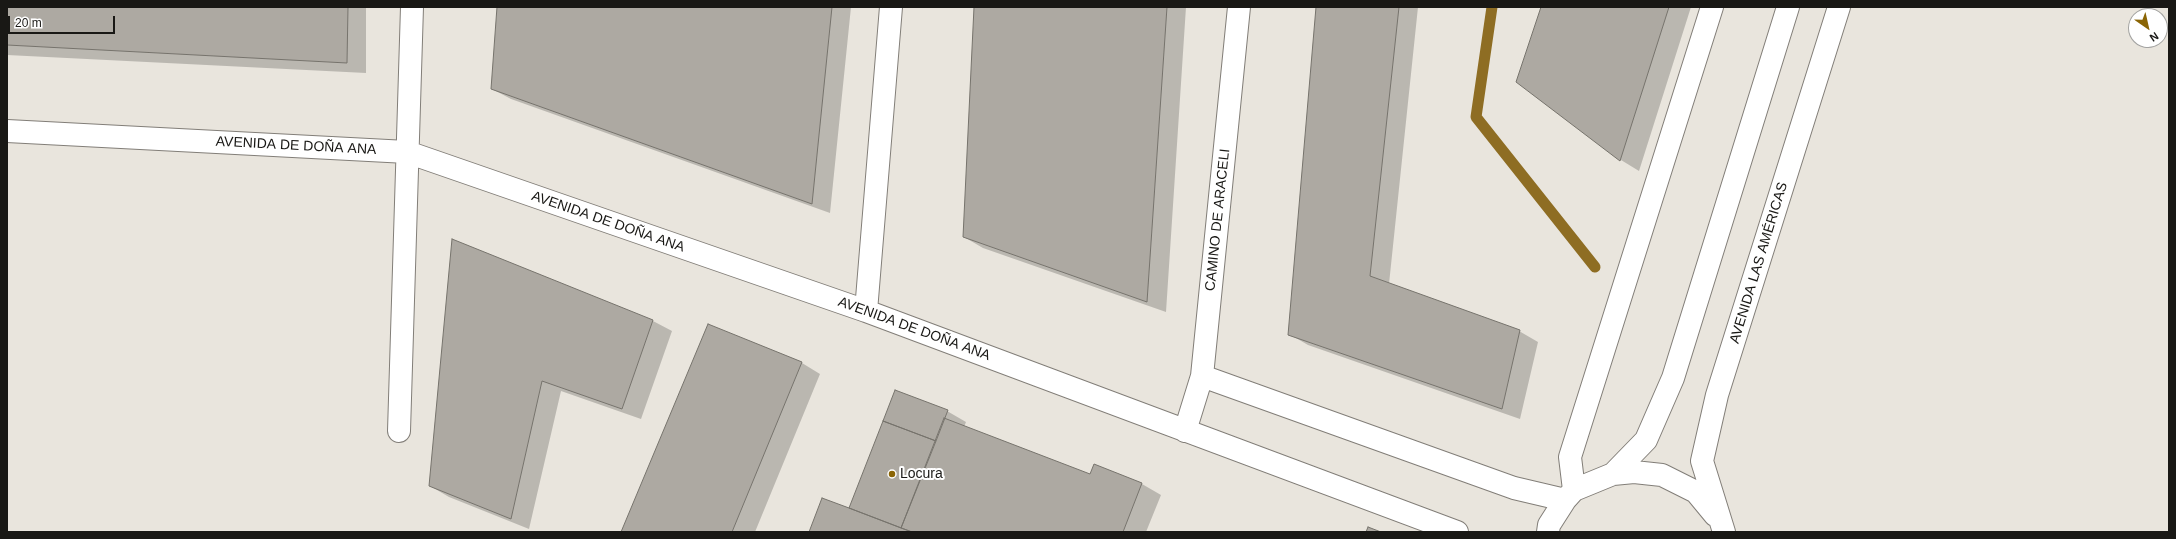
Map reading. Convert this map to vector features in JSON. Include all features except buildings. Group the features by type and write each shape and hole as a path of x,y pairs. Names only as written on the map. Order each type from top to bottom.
{"street":[{"path":"399,431 412,7"},
{"path":"866,311 891,7"},
{"name":"CAMINO DE ARACELI","path":"1185,431 1202,376 1239,7"},
{"path":"1569,495 1570,457 1712,7"},
{"path":"1613,474 1646,440 1673,378 1788,7"},
{"name":"AVENIDA LAS AMÉRICAS","path":"1722,526 1702,461 1718,395 1840,7"},
{"name":"AVENIDA DE DOÑA ANA","path":"7,131 407,152 866,311 1457,532"},
{"path":"1202,376 1514,488 1569,495"},
{"path":"1548,532 1549,525 1569,495 1613,474 1634,472 1662,475 1696,492 1722,526"}],"waterway":[{"path":"1492,7 1476,117 1595,267"}],"place":[{"name":"Locura","path":"892,474"}]}
